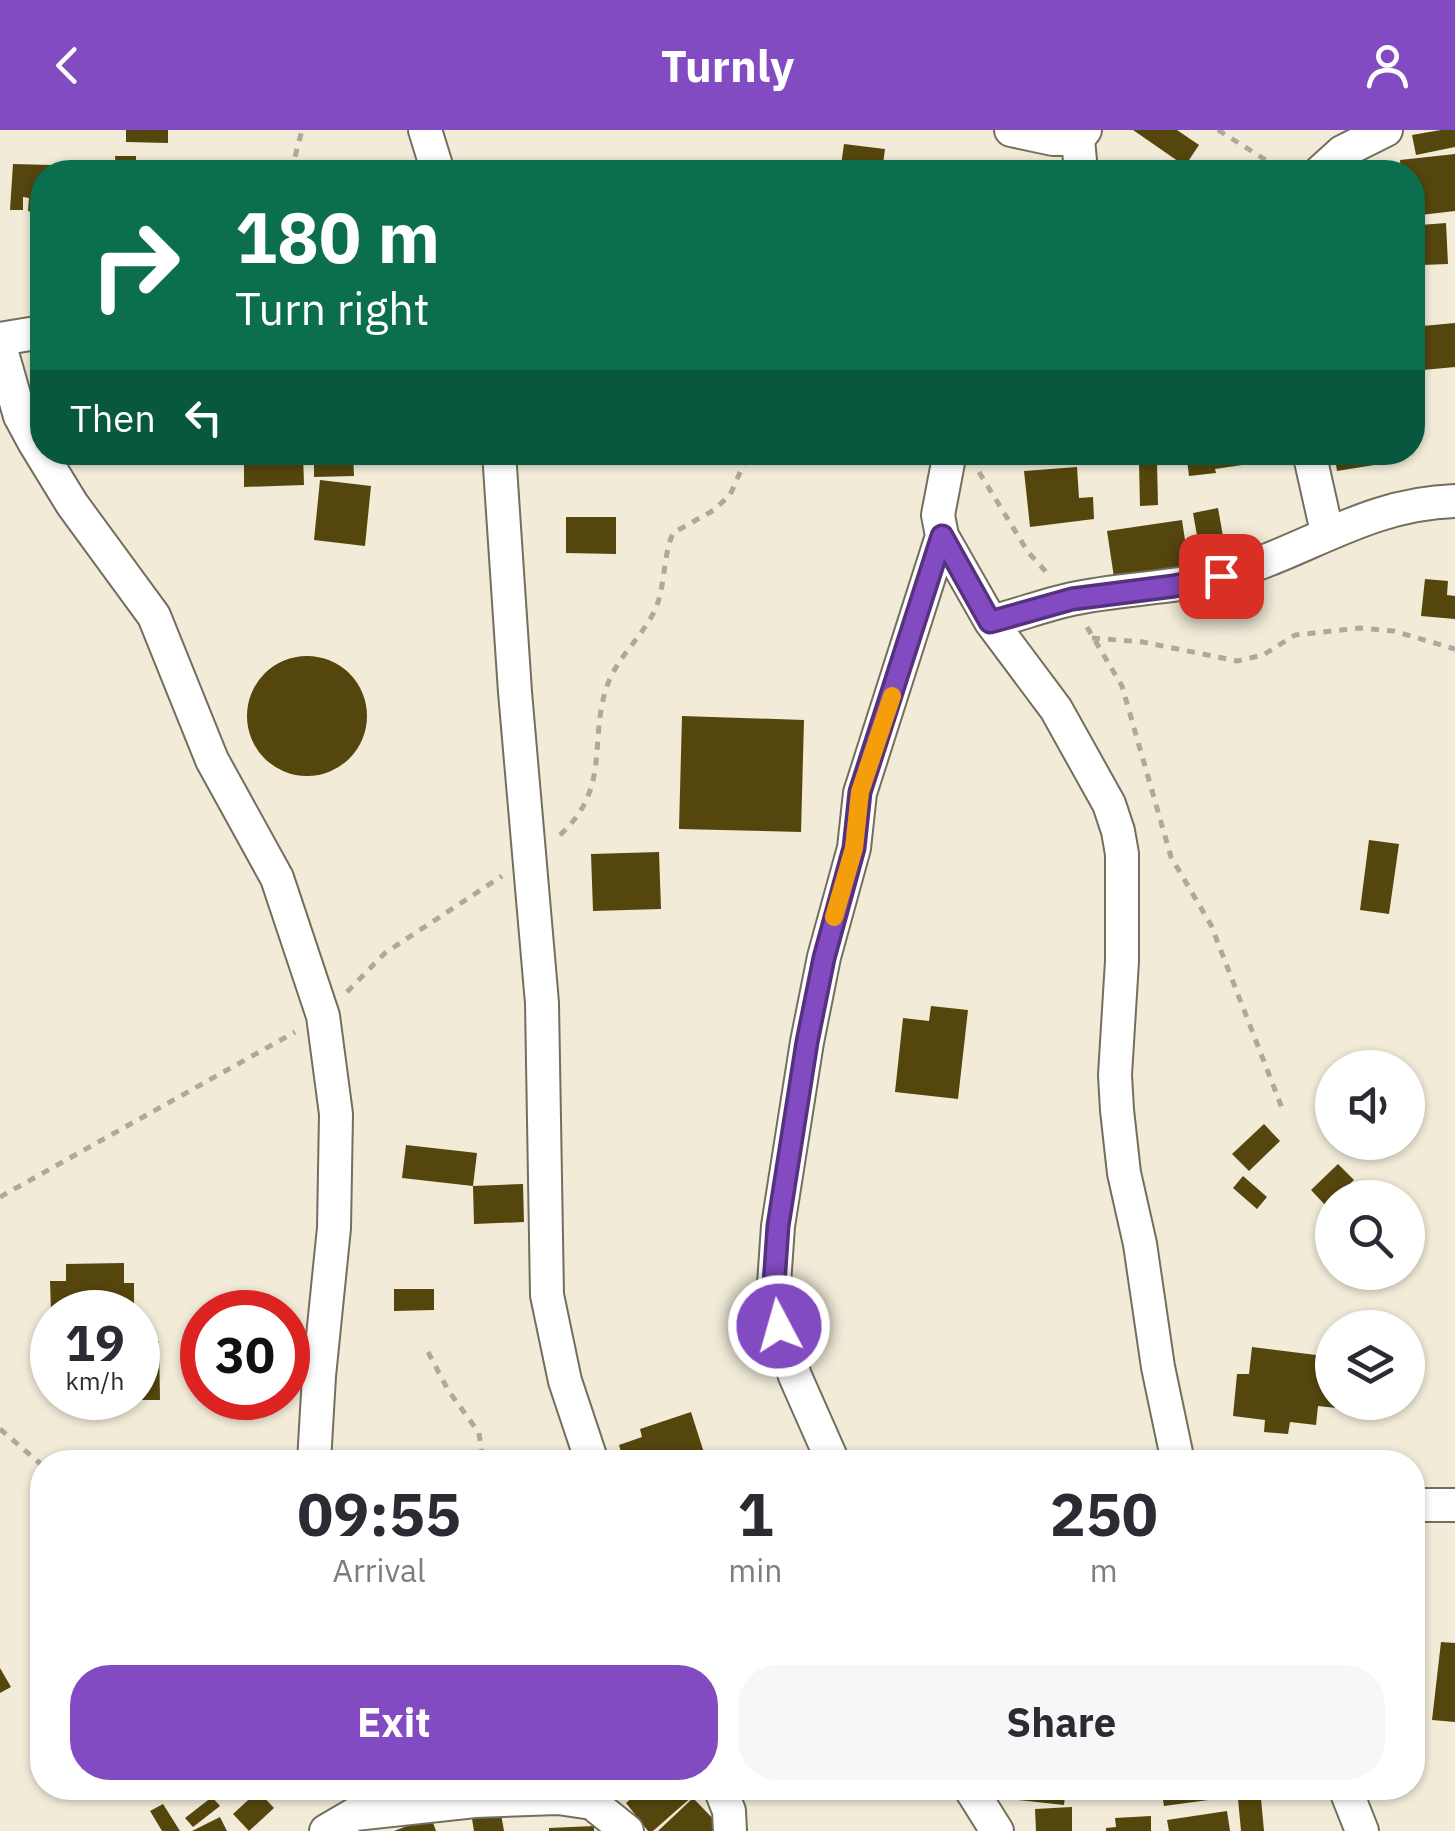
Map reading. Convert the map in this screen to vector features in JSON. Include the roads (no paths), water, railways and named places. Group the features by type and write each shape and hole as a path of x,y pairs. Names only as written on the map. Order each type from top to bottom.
{"street":[{"path":"425,130 434,160"},
{"path":"1011,130 1053,139 1081,135"},
{"path":"1333,160 1386,130"},
{"path":"30,335 0,342 10,416 30,444"},
{"path":"45,465 154,616 212,760 277,878 323,1016 336,1114 334,1228 318,1376 315,1450"},
{"path":"500,465 542,1003 547,1295 564,1381 588,1450"},
{"path":"962,465 938,515 942,536 990,622 1056,709 1109,804 1118,831 1122,854 1122,961 1114,1074 1117,1110 1124,1174 1175,1450"},
{"path":"1312,465 1327,532"},
{"path":"990,622 1072,599 1221,576 1275,559 1327,532 1388,510 1455,501"},
{"path":"827,1450 795,1376 779,1326 774,1284 778,1226 807,1042 824,958 854,848 860,792 942,536"},
{"path":"1425,1505 1455,1505"},
{"path":"326,1831 355,1811 503,1800"},
{"path":"572,1800 592,1803 627,1831"},
{"path":"724,1800 730,1831"},
{"path":"978,1800 997,1831"},
{"path":"1350,1800 1362,1831"}]}
